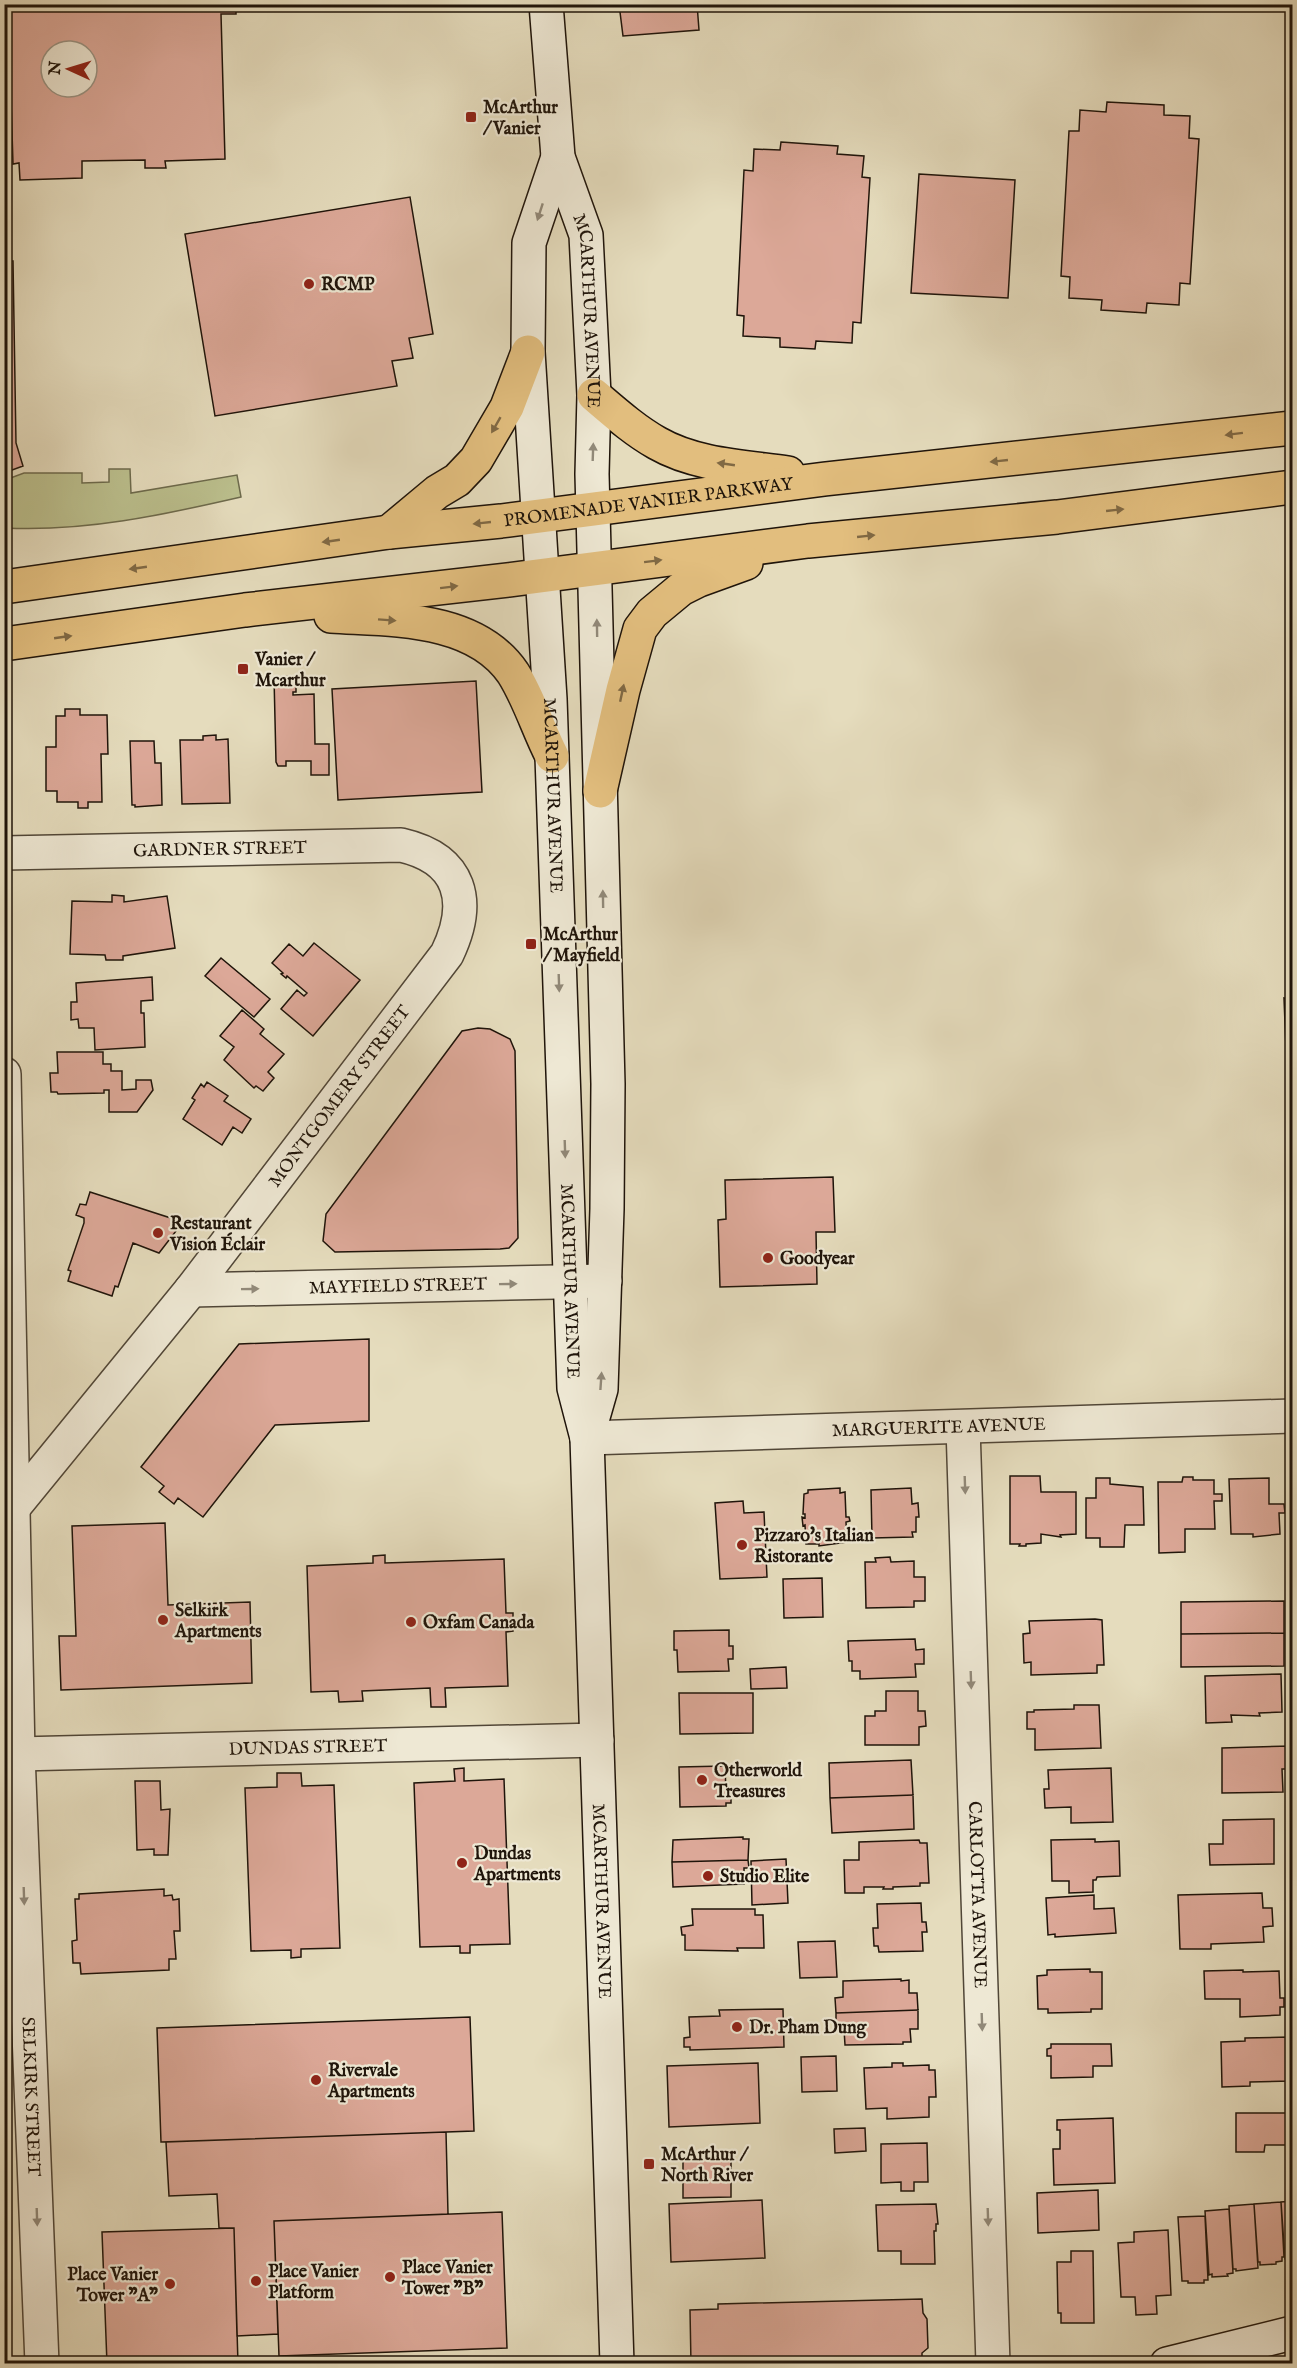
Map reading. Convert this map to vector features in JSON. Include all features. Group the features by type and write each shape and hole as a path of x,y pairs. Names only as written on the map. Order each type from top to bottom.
{"main road":[{"path":"389,532 437,492 457,480 476,460 507,406 528,352"},
{"path":"594,394 620,417 657,443 672,450 710,462 825,479"},
{"name":"PROMENADE VANIER PARKWAY","path":"4,587 389,532 593,510 825,479 1293,428"},
{"path":"4,644 245,610 808,541 1057,517 1293,487"},
{"path":"600,791 634,645 640,629 652,613 681,589 699,580 808,541"},
{"path":"245,610 413,621 465,636 483,645 512,672 552,756"}],"street":[{"name":"MCARTHUR AVENUE","path":"546,4 558,157 586,235 594,394 593,510 608,1084 606,1281 601,1389 587,1438"},
{"name":"MCARTHUR AVENUE","path":"558,157 529,243 528,352 540,516 552,756 574,1388 587,1438 617,2364"},
{"name":"GARDNER STREET","path":"4,853 381,843 418,848 434,858"},
{"name":"MONTGOMERY STREET","path":"9,1513 191,1290 447,954 459,920 457,881 434,858"},
{"name":"SELKIRK STREET","path":"4,1074 9,1513 42,2364"},
{"name":"MAYFIELD STREET","path":"191,1290 606,1281"},
{"name":"MARGUERITE AVENUE","path":"587,1438 1293,1416"},
{"name":"CARLOTTA AVENUE","path":"963,1426 993,2364"},
{"name":"DUNDAS STREET","path":"18,1754 597,1740"},
{"path":"1167,2364 1293,2333"}],"green space":[{"path":"109,469 130,469 131,493 237,475 241,497 153,516 94,525 35,529 5,528 5,480 24,473 82,473 82,483 109,482"}],"building":[{"path":"8,4 236,4 236,14 221,14 225,159 165,161 166,168 145,168 145,160 82,161 82,178 20,180 19,163 13,164"},
{"path":"619,4 697,4 699,30 623,36"},
{"path":"792,4 841,4 793,11"},
{"path":"1107,102 1164,105 1164,115 1190,116 1189,138 1199,139 1190,284 1180,283 1179,305 1147,303 1146,313 1101,310 1102,300 1069,298 1070,277 1061,276 1069,131 1079,131 1080,110 1106,112"},
{"path":"781,142 838,146 837,154 864,156 862,177 870,178 861,323 853,322 852,343 816,341 815,349 780,347 780,338 743,336 744,316 737,315 744,170 753,171 754,149 780,150"},
{"path":"919,174 1015,180 1008,298 911,293"},
{"name":"RCMP","path":"410,197 433,334 409,338 413,358 392,361 397,386 215,416 185,234"},
{"path":"4,261 13,261 16,443 23,466 4,473"},
{"path":"1286,618 1292,619 1292,676 1289,677"},
{"path":"296,676 296,692 293,692 293,695 314,694 315,744 329,744 329,775 311,775 311,761 286,761 286,766 278,766 276,762 274,677"},
{"path":"476,681 482,792 338,800 332,689"},
{"path":"65,709 80,709 80,715 107,715 108,754 101,754 102,802 88,802 88,808 78,808 78,802 57,802 57,791 46,791 46,747 56,747 56,716 65,716"},
{"path":"216,735 216,740 228,739 230,803 182,804 180,740 203,740 203,736"},
{"path":"130,741 154,741 155,763 161,763 162,805 135,807 132,805"},
{"path":"112,895 124,896 124,902 167,896 175,948 123,956 123,960 106,960 105,955 70,954 72,901 112,902"},
{"path":"314,943 360,980 313,1036 281,1009 297,990 304,996 307,993 287,976 286,978 281,974 283,973 272,963 289,944 303,956"},
{"path":"221,958 270,999 254,1017 205,976"},
{"path":"152,977 153,1000 141,1001 141,1013 144,1013 145,1047 95,1050 94,1028 79,1028 78,1019 71,1020 71,1002 77,1002 76,983"},
{"path":"1284,998 1292,1000 1292,1073 1287,1073"},
{"path":"242,1010 264,1029 260,1034 284,1054 268,1072 274,1078 263,1091 256,1086 254,1088 224,1060 234,1047 220,1036"},
{"path":"478,1028 490,1029 510,1039 515,1051 518,1238 509,1248 500,1249 335,1252 323,1241 326,1214 462,1031"},
{"path":"57,1052 103,1052 103,1064 111,1064 111,1071 122,1071 122,1090 136,1089 136,1080 151,1080 153,1090 137,1112 109,1112 109,1090 104,1090 104,1093 58,1094 51,1092 50,1073 58,1073"},
{"path":"207,1082 228,1096 224,1101 251,1119 242,1133 233,1127 222,1145 183,1119 195,1100 192,1098 201,1084 204,1087"},
{"name":"Goodyear","path":"833,1177 835,1232 816,1232 817,1284 720,1287 718,1220 726,1219 725,1180"},
{"path":"90,1192 183,1222 159,1253 133,1243 118,1287 115,1286 112,1296 68,1281 71,1271 68,1270 84,1223 84,1218 76,1215 80,1204 86,1205"},
{"path":"369,1339 369,1421 275,1425 203,1517 178,1498 174,1504 159,1492 164,1486 141,1467 239,1344"},
{"path":"1010,1476 1040,1476 1041,1492 1076,1492 1076,1534 1060,1535 1061,1537 1041,1534 1041,1543 1026,1544 1026,1546 1010,1544"},
{"path":"1183,1477 1193,1477 1193,1480 1214,1480 1214,1494 1222,1494 1222,1501 1214,1501 1215,1529 1185,1529 1185,1552 1159,1553 1158,1482 1182,1482"},
{"path":"1096,1478 1110,1478 1110,1484 1143,1487 1144,1525 1125,1525 1124,1547 1100,1547 1100,1538 1086,1538 1086,1498 1096,1498"},
{"path":"1269,1478 1269,1504 1284,1504 1285,1513 1279,1513 1280,1534 1253,1537 1253,1534 1231,1534 1229,1479"},
{"path":"840,1488 840,1493 845,1492 846,1517 849,1517 850,1521 846,1522 847,1542 819,1546 819,1544 806,1544 802,1517 805,1518 803,1514 804,1494 808,1493 808,1490"},
{"path":"911,1488 912,1504 918,1503 919,1517 916,1517 916,1532 912,1532 913,1537 872,1538 871,1490"},
{"name":"Pizzaro's Italian Ristorante","path":"743,1501 744,1513 764,1512 767,1577 720,1579 715,1503"},
{"name":"Selkirk Apartments","path":"165,1523 168,1605 250,1602 252,1683 61,1690 59,1636 76,1636 72,1526"},
{"name":"Oxfam Canada","path":"385,1555 385,1563 504,1559 506,1613 513,1613 513,1631 506,1632 508,1686 445,1688 446,1707 431,1707 430,1688 362,1691 363,1701 339,1702 338,1691 311,1692 307,1566 373,1563 373,1556"},
{"path":"890,1557 891,1562 914,1561 914,1577 925,1577 925,1601 914,1601 914,1607 866,1608 865,1562 876,1562 875,1558"},
{"path":"822,1578 823,1617 784,1618 783,1579"},
{"path":"1284,1601 1284,1633 1181,1634 1181,1602"},
{"path":"1102,1620 1104,1665 1097,1665 1097,1673 1031,1675 1031,1662 1024,1663 1023,1634 1030,1633 1029,1621"},
{"path":"729,1630 729,1646 733,1646 733,1659 728,1659 729,1671 678,1672 677,1650 674,1650 674,1631"},
{"path":"1284,1633 1284,1666 1181,1667 1181,1634"},
{"path":"915,1639 916,1650 924,1649 924,1664 915,1664 916,1677 860,1679 860,1671 852,1671 848,1641"},
{"path":"786,1667 787,1688 751,1689 750,1669"},
{"path":"1281,1674 1282,1712 1259,1713 1260,1716 1231,1715 1232,1722 1206,1723 1205,1676"},
{"path":"886,1691 918,1691 918,1711 925,1711 926,1726 919,1727 919,1745 865,1745 865,1716 875,1716 875,1711 886,1711"},
{"path":"679,1693 753,1693 753,1733 680,1734"},
{"path":"1074,1705 1099,1705 1101,1748 1035,1750 1035,1729 1027,1729 1027,1712 1074,1709"},
{"path":"1291,1746 1292,1769 1282,1769 1283,1792 1222,1793 1222,1748"},
{"path":"911,1760 913,1795 830,1798 829,1763"},
{"name":"Otherworld Treasures","path":"725,1766 726,1793 731,1793 731,1803 726,1803 726,1806 680,1807 679,1767"},
{"name":"Dundas Apartments","path":"464,1768 464,1781 504,1779 510,1944 470,1945 470,1953 460,1953 460,1946 420,1947 414,1783 455,1781 454,1769"},
{"path":"1111,1768 1113,1822 1071,1823 1071,1807 1045,1808 1044,1789 1049,1789 1048,1770"},
{"path":"277,1773 301,1773 302,1786 334,1785 340,1948 301,1949 301,1957 291,1958 291,1950 251,1951 245,1788 277,1787"},
{"path":"135,1781 160,1781 161,1810 170,1809 168,1855 154,1855 154,1849 137,1850"},
{"path":"913,1795 914,1829 832,1833 830,1798"},
{"path":"1274,1819 1274,1864 1210,1865 1209,1844 1223,1844 1223,1820"},
{"path":"743,1837 743,1839 749,1839 748,1860 672,1862 673,1840"},
{"path":"1095,1839 1095,1842 1119,1841 1120,1876 1097,1877 1093,1880 1093,1892 1069,1893 1069,1881 1052,1881 1051,1840"},
{"path":"919,1840 920,1843 927,1843 929,1883 920,1883 920,1886 893,1887 893,1889 864,1887 864,1893 845,1893 844,1860 859,1860 859,1842"},
{"path":"786,1859 788,1903 752,1905 751,1861"},
{"name":"Studio Elite","path":"748,1860 749,1868 744,1868 744,1884 673,1887 672,1862"},
{"path":"164,1889 164,1896 172,1895 173,1900 179,1899 180,1931 174,1931 176,1959 169,1959 169,1970 81,1974 80,1963 73,1963 72,1941 77,1940 75,1899 79,1899 79,1894"},
{"path":"1262,1893 1263,1908 1272,1908 1273,1926 1263,1927 1264,1942 1211,1944 1211,1949 1180,1949 1178,1895"},
{"path":"1094,1895 1094,1909 1114,1908 1116,1933 1055,1937 1055,1934 1048,1935 1046,1898"},
{"path":"921,1903 922,1922 926,1922 927,1932 922,1932 923,1951 879,1952 878,1946 874,1946 873,1928 878,1928 877,1904"},
{"path":"692,1909 755,1909 755,1915 763,1915 764,1948 737,1948 738,1951 685,1950 685,1935 682,1935 681,1927 693,1925"},
{"path":"835,1941 837,1977 800,1978 798,1942"},
{"path":"1090,1969 1090,1972 1102,1972 1102,2009 1091,2009 1091,2012 1048,2013 1048,2009 1038,2009 1037,1976 1047,1975 1047,1970"},
{"path":"1243,1970 1243,1972 1279,1971 1280,1998 1284,1998 1284,2007 1280,2007 1280,2015 1240,2017 1240,1999 1205,1999 1204,1971"},
{"path":"901,1979 901,1981 909,1980 909,1993 917,1993 918,2010 836,2013 835,1998 843,1997 843,1981"},
{"name":"Dr. Pham Dung","path":"783,2009 784,2047 690,2050 690,2047 684,2047 684,2038 690,2037 689,2017 720,2016 719,2010"},
{"path":"918,2010 918,2029 910,2029 911,2042 903,2042 903,2044 845,2045 844,2029 836,2029 836,2013"},
{"name":"Rivervale Apartments","path":"470,2017 474,2131 161,2142 157,2028"},
{"path":"1289,2037 1290,2060 1292,2060 1291,2081 1250,2082 1250,2086 1222,2087 1221,2042 1245,2041 1245,2038"},
{"path":"1051,2044 1111,2044 1112,2066 1093,2066 1093,2077 1051,2078 1051,2056 1047,2056 1047,2049 1051,2048"},
{"path":"836,2056 837,2091 802,2092 801,2057"},
{"path":"758,2063 760,2123 669,2127 667,2066"},
{"path":"892,2063 903,2063 903,2066 929,2065 929,2070 935,2070 936,2097 929,2097 929,2117 887,2119 887,2108 866,2109 864,2068 892,2067"},
{"path":"1236,2113 1292,2113 1292,2145 1265,2145 1264,2152 1236,2152"},
{"path":"1113,2118 1115,2183 1054,2185 1053,2149 1060,2149 1060,2130 1057,2130 1057,2120"},
{"path":"865,2128 866,2151 835,2153 834,2129"},
{"name":"Place Vanier Platform","path":"446,2132 448,2214 274,2221 278,2334 237,2336 234,2228 219,2228 217,2194 169,2196 166,2142"},
{"path":"927,2143 928,2182 914,2182 914,2191 901,2191 901,2182 881,2183 881,2144"},
{"path":"683,2160 731,2160 731,2197 683,2198"},
{"path":"1098,2190 1099,2230 1038,2233 1037,2193"},
{"path":"762,2200 765,2258 671,2262 669,2204"},
{"path":"1292,2201 1292,2259 1285,2259 1281,2202"},
{"path":"1281,2202 1284,2257 1276,2264 1260,2265 1254,2204"},
{"path":"936,2204 938,2224 934,2231 935,2264 901,2264 901,2251 878,2251 876,2205"},
{"path":"1254,2204 1258,2268 1236,2271 1233,2269 1229,2206"},
{"path":"1229,2209 1233,2273 1227,2274 1228,2276 1212,2277 1212,2274 1209,2275 1205,2211"},
{"name":"Place Vanier Tower \"B\"","path":"502,2212 507,2348 279,2356 274,2221"},
{"path":"1205,2216 1208,2280 1204,2280 1204,2283 1188,2283 1188,2281 1182,2281 1178,2217"},
{"name":"Place Vanier Tower \"A\"","path":"234,2228 238,2364 107,2364 102,2232"},
{"path":"1168,2230 1171,2295 1156,2296 1157,2314 1136,2315 1135,2297 1121,2297 1118,2243 1134,2242 1134,2232"},
{"path":"1071,2251 1093,2251 1094,2323 1061,2323 1061,2313 1058,2313 1057,2262 1071,2262"},
{"path":"922,2299 923,2313 927,2319 928,2348 922,2353 922,2364 691,2364 690,2310 718,2309 718,2304"}],"place":[{"name":"McArthur / Vanier","path":"471,117"},
{"name":"RCMP","path":"309,284"},
{"name":"Vanier / Mcarthur","path":"243,669"},
{"name":"McArthur / Mayfield","path":"531,944"},
{"name":"Restaurant Vision Éclair","path":"158,1233"},
{"name":"Goodyear","path":"768,1258"},
{"name":"Pizzaro's Italian Ristorante","path":"742,1545"},
{"name":"Selkirk Apartments","path":"163,1620"},
{"name":"Oxfam Canada","path":"411,1622"},
{"name":"Otherworld Treasures","path":"702,1780"},
{"name":"Dundas Apartments","path":"462,1863"},
{"name":"Studio Elite","path":"708,1876"},
{"name":"Dr. Pham Dung","path":"737,2027"},
{"name":"Rivervale Apartments","path":"316,2080"},
{"name":"McArthur / North River","path":"649,2164"},
{"name":"Place Vanier Tower \"B\"","path":"390,2277"},
{"name":"Place Vanier Platform","path":"256,2281"},
{"name":"Place Vanier Tower \"A\"","path":"170,2284"}]}
